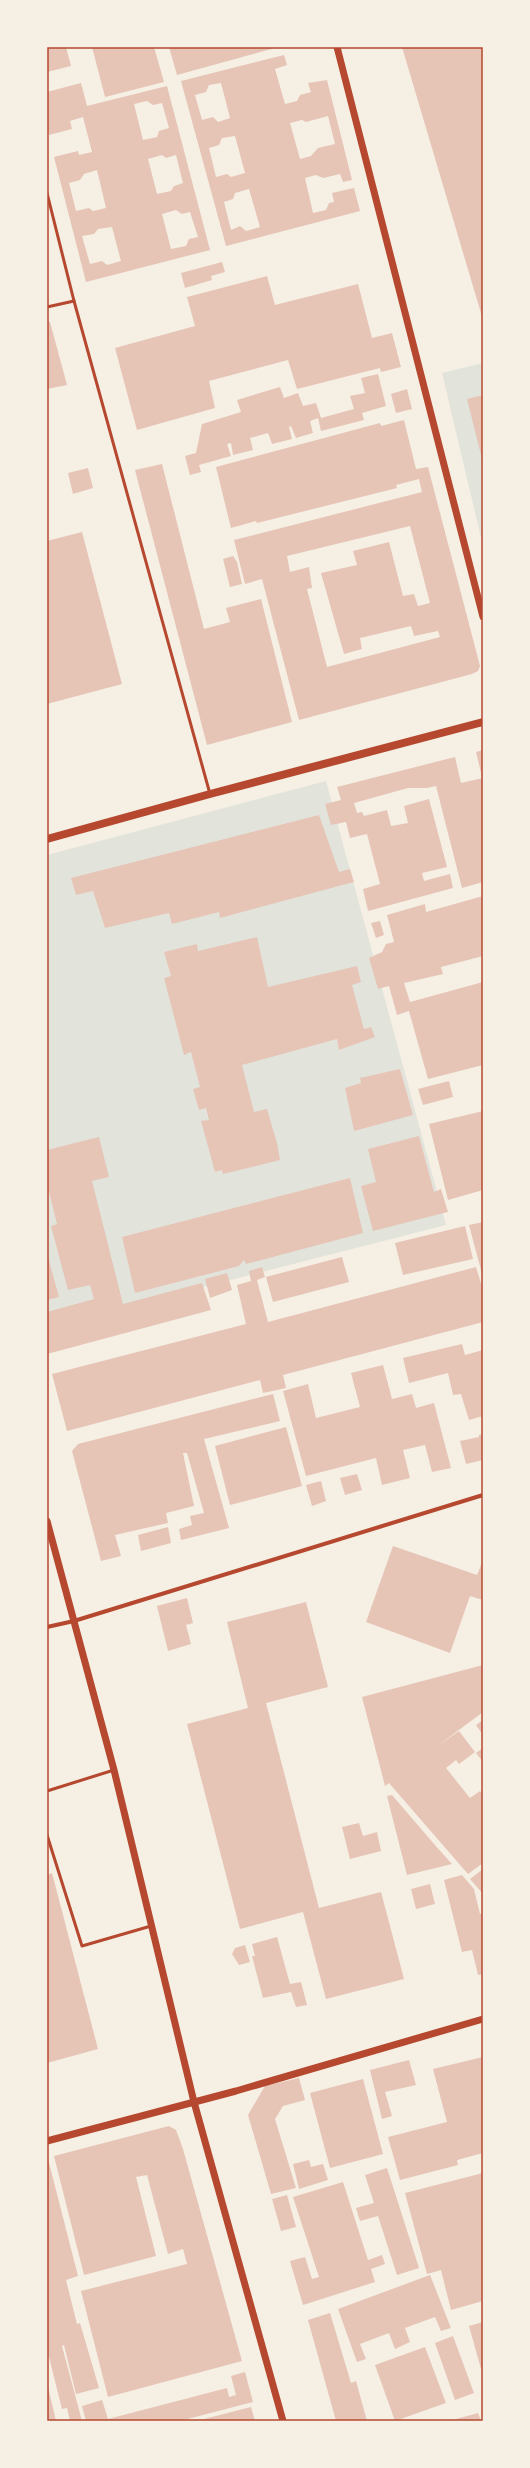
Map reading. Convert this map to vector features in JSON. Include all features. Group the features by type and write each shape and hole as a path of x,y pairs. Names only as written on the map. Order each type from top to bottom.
{"main road":[{"path":"47,839 210,794 483,722"}],"street":[{"path":"337,47 483,617"},
{"path":"47,1627 74,1621 483,1495"},
{"path":"47,1522 114,1770 194,2102 283,2421"},
{"path":"47,2141 194,2102 483,2019"}],"lane":[{"path":"47,194 74,301 210,794"},
{"path":"47,307 74,301"},
{"path":"47,1791 114,1770"},
{"path":"47,1835 82,1946 152,1926"}],"shaded area":[{"path":"483,363 483,546 442,373"},
{"path":"326,781 446,1225 47,1327 47,855"}],"building":[{"path":"47,47 66,47 71,66 47,72"},
{"path":"92,47 154,47 164,82 105,97"},
{"path":"169,47 279,47 177,75"},
{"path":"402,47 483,47 483,320"},
{"path":"284,55 287,65 275,69 285,104 297,101 300,95 311,92 308,83 327,80 352,180 343,182 340,174 323,178 316,175 305,178 313,213 326,210 329,203 334,202 332,193 354,188 360,211 226,246 181,81","holes":["221,83 230,118 218,122 213,117 202,120 195,95 206,92 209,85","328,116 335,144 318,148 311,156 300,159 290,123 302,120 306,122","235,136 245,173 231,177 227,174 216,177 209,148 219,145 222,138","249,189 260,227 246,231 240,226 231,230 224,202 233,199 235,193"]},
{"path":"81,83 87,106 167,86 210,250 86,282 54,157 78,151 79,155 92,152 83,117 70,121 72,129 49,135 47,127 47,92","holes":["147,101 153,105 162,103 169,128 159,131 157,137 143,140 134,104","162,155 166,158 176,155 183,183 174,186 171,191 157,194 148,159","97,170 106,208 93,211 89,208 76,211 69,183 80,180 84,174","176,210 182,214 190,212 198,237 189,239 186,246 171,249 162,214","112,227 121,261 107,265 102,261 90,264 82,236 94,234 98,229"]},
{"path":"222,262 225,272 211,276 212,280 185,288 181,273"},
{"path":"267,276 275,305 358,284 372,338 392,333 401,367 381,372 380,368 297,389 288,360 209,381 215,408 137,430 115,348 195,326 187,297"},
{"path":"47,322 50,322 67,385 47,389"},
{"path":"378,374 386,406 362,413 364,420 321,431 318,418 310,421 313,433 296,438 291,426 289,427 292,439 272,444 268,433 250,438 253,450 233,455 231,443 227,444 231,456 199,465 201,472 190,475 185,456 196,453 202,424 241,412 237,400 280,387 284,398 298,393 303,406 316,403 321,418 354,409 350,396 365,393 361,378"},
{"path":"407,389 412,409 396,413 391,394"},
{"path":"483,395 483,459 482,459 467,399"},
{"path":"404,420 416,469 428,467 480,666 478,671 472,674 299,720 262,579 245,584 234,540 422,492 419,479 396,485 397,488 257,523 256,521 231,528 216,467 380,423 381,426","holes":["410,526 430,603 418,606 414,594 403,596 389,542 353,551 357,565 321,573 344,654 362,649 360,638 411,626 414,636 438,631 440,637 327,667 307,589 312,588 309,567 290,572 287,556"]},
{"path":"162,464 204,629 230,622 226,608 261,599 292,722 207,745 135,470"},
{"path":"88,468 93,488 73,494 68,473"},
{"path":"82,532 122,684 47,704 47,541"},
{"path":"233,556 237,562 242,584 230,587 223,559"},
{"path":"483,750 483,777 482,777 476,752"},
{"path":"455,757 461,783 483,778 483,882 462,888 436,786 427,788 408,788 354,803 357,813 362,812 364,816 387,810 391,826 408,823 404,806 429,799 447,867 422,873 424,881 450,874 453,888 368,911 363,889 380,884 367,834 350,838 346,822 331,825 325,804 341,800 337,787"},
{"path":"319,815 339,872 350,869 354,882 220,918 219,912 172,924 169,913 105,928 93,891 76,895 71,878"},
{"path":"483,896 483,956 441,967 443,974 404,983 410,1002 483,982 483,1065 428,1079 409,1011 397,1015 389,986 378,989 369,958 382,952 386,944 394,942 387,915 425,904 426,912"},
{"path":"380,921 384,935 376,938 371,923"},
{"path":"257,937 268,987 357,966 361,982 352,985 364,1029 371,1027 375,1037 339,1050 337,1039 242,1065 254,1112 267,1109 277,1143 280,1160 223,1174 222,1170 215,1172 201,1121 209,1120 206,1108 199,1110 193,1089 200,1087 191,1052 184,1055 164,978 171,976 164,952 197,944 198,951"},
{"path":"400,1069 413,1115 354,1131 345,1088 361,1083 360,1078"},
{"path":"449,1081 453,1097 423,1105 418,1089"},
{"path":"483,1111 483,1190 448,1200 429,1124"},
{"path":"419,1136 434,1192 441,1189 448,1212 373,1231 361,1186 376,1182 368,1149"},
{"path":"99,1137 109,1177 92,1181 123,1304 202,1283 211,1310 47,1354 47,1312 94,1299 90,1285 68,1290 51,1226 57,1224 49,1192 47,1193 47,1150"},
{"path":"350,1178 363,1233 246,1264 244,1260 239,1266 135,1293 122,1237"},
{"path":"483,1222 483,1274 482,1274 469,1225"},
{"path":"465,1226 473,1259 403,1275 395,1243"},
{"path":"47,1253 59,1297 47,1300"},
{"path":"342,1257 349,1282 273,1302 266,1277"},
{"path":"262,1267 265,1277 257,1280 268,1322 476,1267 483,1290 483,1322 283,1375 286,1388 263,1393 260,1380 67,1431 52,1374 246,1324 237,1285 251,1281 249,1271"},
{"path":"227,1273 232,1290 210,1298 205,1279"},
{"path":"462,1344 465,1355 483,1350 483,1416 469,1420 461,1394 453,1395 448,1373 409,1383 403,1358"},
{"path":"383,1365 392,1399 412,1394 416,1408 434,1403 451,1468 432,1472 425,1445 403,1450 410,1478 382,1485 376,1458 306,1476 283,1391 308,1384 316,1418 360,1407 351,1373"},
{"path":"273,1394 280,1421 204,1439 229,1528 181,1540 179,1529 192,1525 190,1516 204,1513 187,1453 183,1453 194,1506 166,1513 168,1523 115,1535 121,1556 101,1561 72,1451 78,1444"},
{"path":"286,1427 302,1486 230,1505 215,1446"},
{"path":"483,1434 483,1460 466,1464 460,1441 479,1437 479,1435"},
{"path":"357,1474 362,1490 345,1495 340,1478"},
{"path":"321,1481 326,1501 312,1506 306,1485"},
{"path":"168,1527 171,1543 141,1551 138,1535"},
{"path":"393,1546 477,1575 483,1560 483,1600 470,1596 450,1653 366,1622"},
{"path":"187,1598 193,1623 186,1625 191,1644 168,1651 157,1606"},
{"path":"306,1602 328,1687 266,1703 319,1908 381,1892 404,1979 326,1999 303,1912 240,1929 187,1724 248,1708 227,1622"},
{"path":"483,1665 483,1712 436,1747 459,1731 475,1752 459,1764 456,1760 446,1768 470,1798 480,1791 483,1795 483,1863 468,1874 389,1783 385,1786 362,1697"},
{"path":"483,1720 483,1735 476,1725"},
{"path":"483,1748 483,1762 476,1753"},
{"path":"392,1795 452,1864 407,1875 387,1796"},
{"path":"359,1823 363,1836 377,1832 381,1851 350,1859 342,1827"},
{"path":"483,1869 483,1894 470,1879"},
{"path":"52,1873 98,2049 47,2063 47,1875"},
{"path":"462,1875 474,1889 480,1914 483,1913 483,1974 478,1975 472,1950 462,1952 444,1880"},
{"path":"430,1884 435,1904 416,1909 411,1889"},
{"path":"277,1937 290,1984 301,1982 307,2005 296,2007 291,1992 263,1998 252,1956 255,1956 252,1944"},
{"path":"245,1945 250,1962 239,1965 232,1954 235,1948"},
{"path":"483,2057 483,2153 457,2160 458,2165 400,2180 388,2137 447,2122 433,2069"},
{"path":"409,2060 416,2085 385,2092 392,2116 382,2119 370,2070"},
{"path":"299,2078 305,2100 283,2106 275,2119 296,2188 271,2194 248,2115 265,2086"},
{"path":"363,2079 383,2154 330,2168 310,2093"},
{"path":"169,2126 176,2130 183,2149 242,2361 108,2397 81,2291 187,2264 183,2249 168,2254 147,2175 136,2177 156,2256 84,2275 54,2156"},
{"path":"47,2155 78,2276 66,2280 77,2324 80,2323 99,2388 76,2394 64,2345 62,2346 82,2421 70,2421 67,2408 62,2409 47,2349"},
{"path":"309,2160 311,2167 323,2164 328,2180 299,2189 293,2164"},
{"path":"387,2168 419,2268 397,2275 378,2216 360,2221 356,2208 374,2203 365,2175"},
{"path":"483,2173 483,2301 451,2310 441,2270 427,2274 405,2193"},
{"path":"343,2182 368,2260 382,2255 385,2264 371,2269 375,2282 303,2305 290,2261 305,2257 312,2279 319,2277 293,2197"},
{"path":"287,2195 296,2227 281,2231 272,2199"},
{"path":"430,2275 451,2328 441,2331 435,2317 405,2328 410,2342 395,2349 389,2333 360,2344 366,2359 357,2362 338,2309"},
{"path":"330,2313 351,2383 356,2381 367,2421 336,2421 308,2320"},
{"path":"483,2322 483,2368 481,2369 469,2326"},
{"path":"453,2336 474,2393 455,2400 435,2343"},
{"path":"425,2347 446,2403 395,2421 375,2365"},
{"path":"245,2372 253,2402 180,2421 86,2421 82,2406 102,2400 108,2419 227,2388 229,2397 236,2395 231,2376"},
{"path":"48,2387 56,2421 47,2421"},
{"path":"251,2407 255,2421 200,2421 200,2420"},
{"path":"478,2413 481,2421 449,2421"}]}
